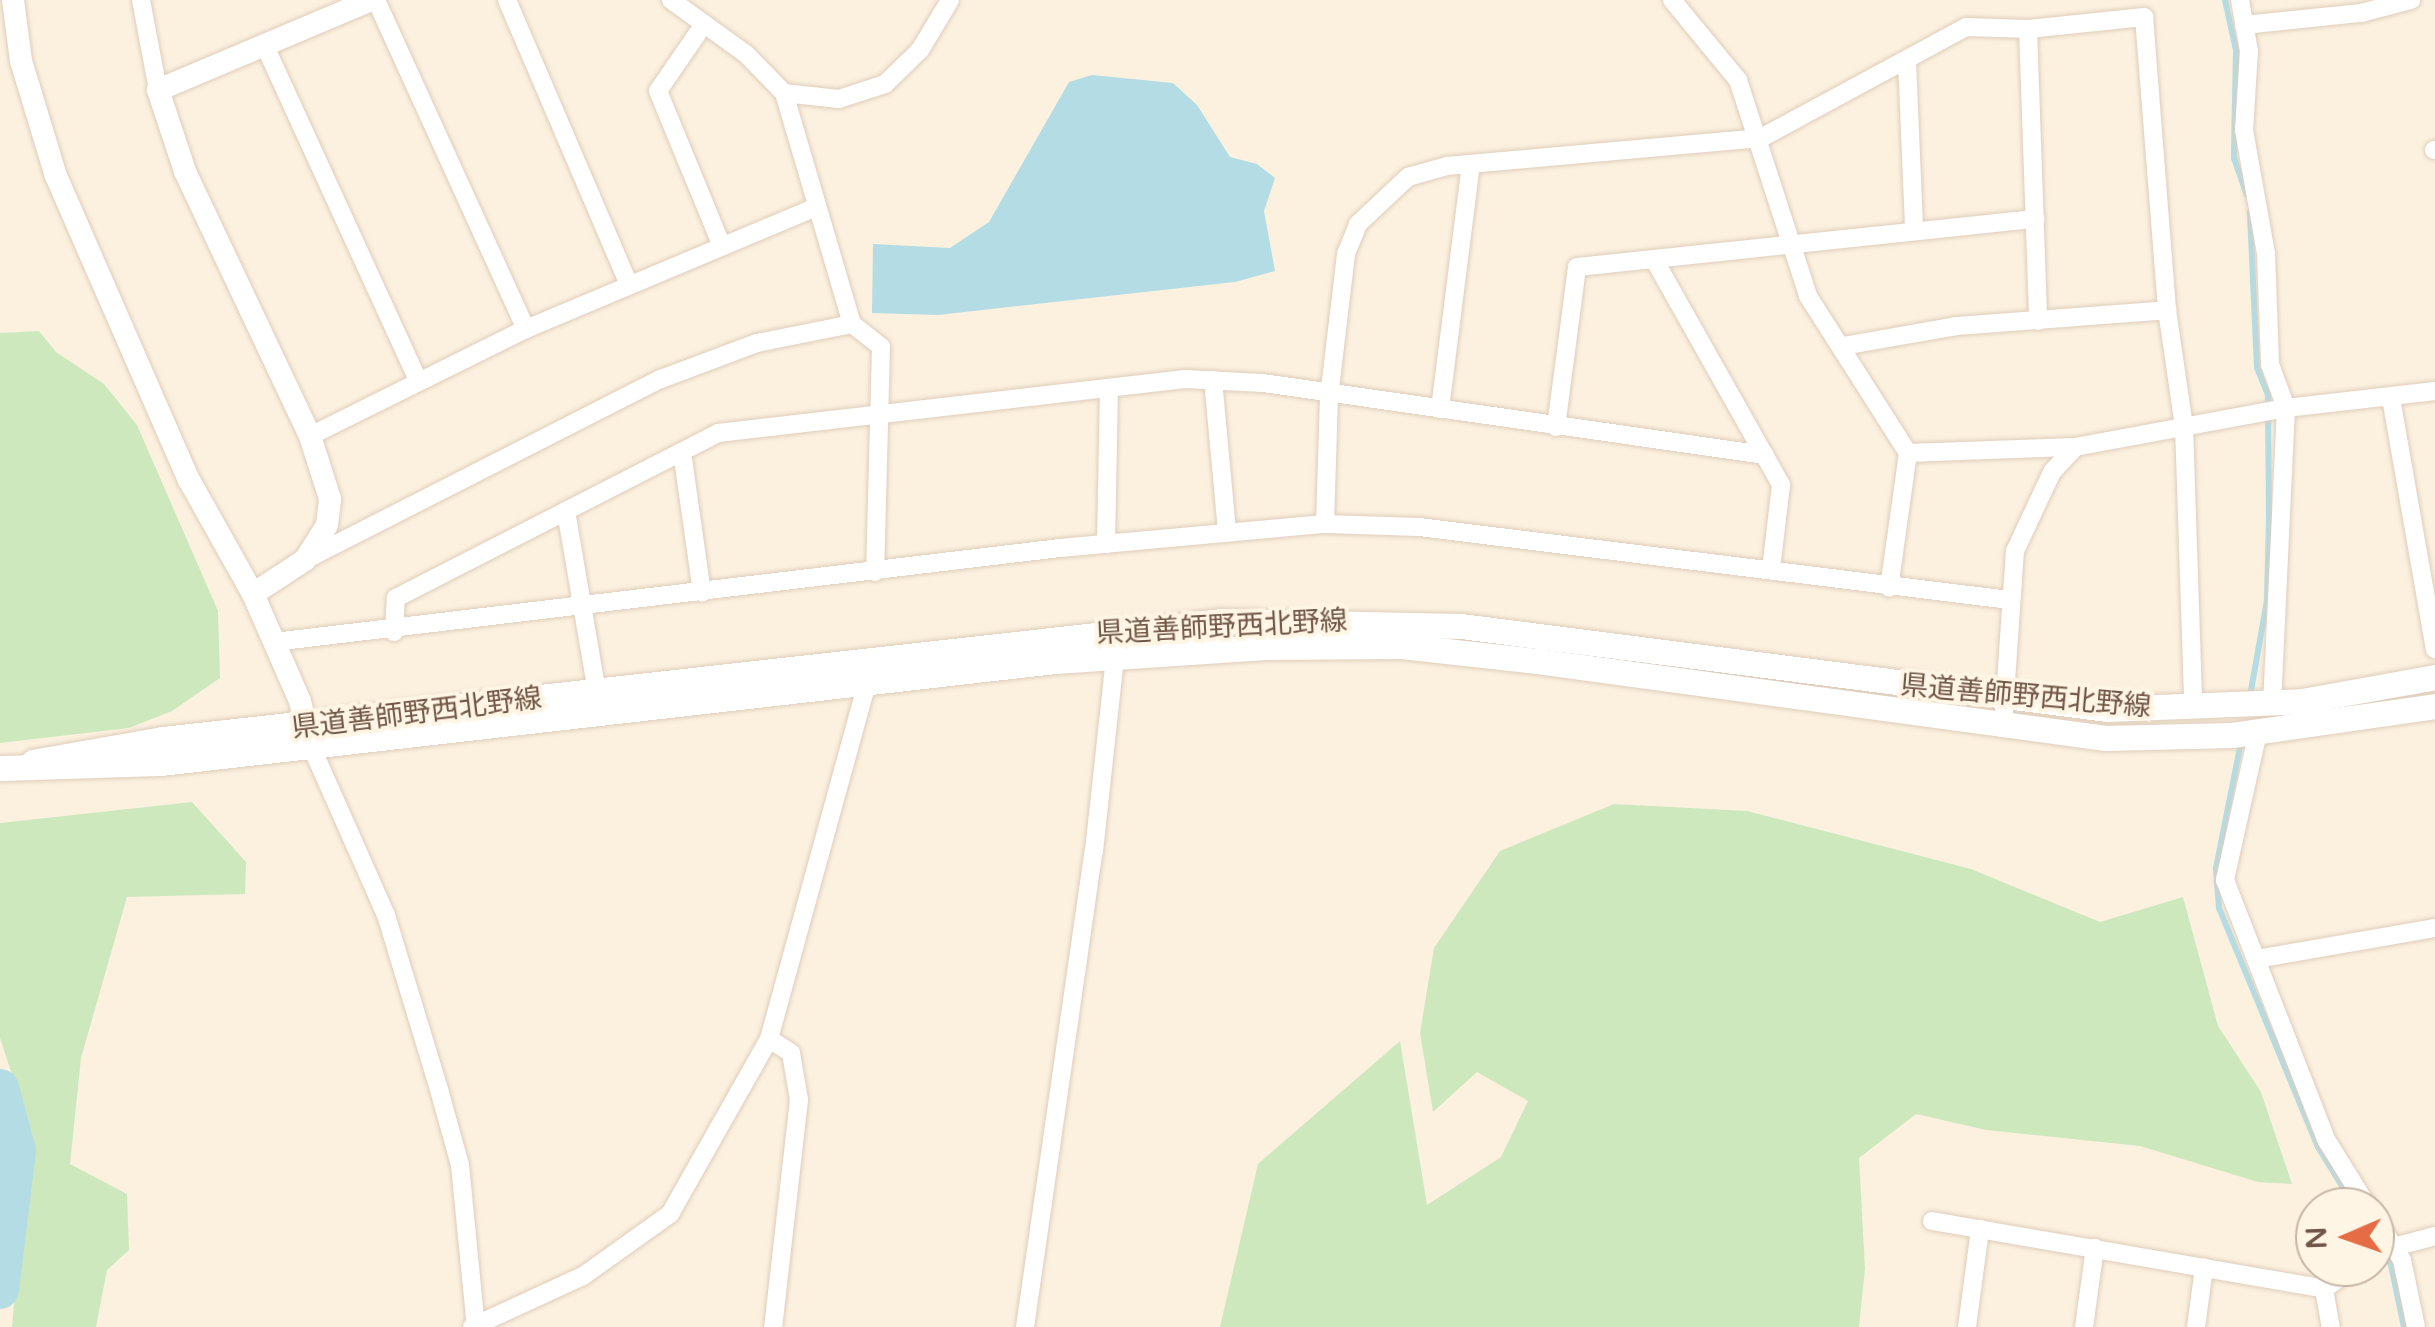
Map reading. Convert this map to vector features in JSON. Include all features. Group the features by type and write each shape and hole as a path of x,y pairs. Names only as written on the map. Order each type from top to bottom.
{"main road":[{"name":"県道善師野西北野線","path":"4,768 70,771 598,692 1221,621 1393,621 2004,713 2106,738 2247,733 2435,706"},
{"name":"県道善師野西北野線","path":"309,738 1114,657 1401,646 2004,713 2256,705 2435,677"}],"street":[{"path":"13,0 21,61 56,176 190,480 253,594 309,738 386,915 460,1165 475,1326 583,1276 670,1214 769,1039 874,658"},
{"path":"141,0 158,90 186,171 310,436 330,499 327,525 305,560"},
{"path":"158,90 373,0 526,329"},
{"path":"507,0 629,284"},
{"path":"671,0 784,92 839,99 885,84 920,50 950,0"},
{"path":"1672,0 1738,80 1761,138 1788,241 1808,296 1908,453 1889,588"},
{"path":"2240,0 2244,25 2244,130 2266,253 2270,364 2286,408 2256,705"},
{"path":"2244,25 2361,13 2411,0"},
{"path":"1325,524 1329,397 1341,281 1358,224 1408,177 1471,165 1761,138 1966,27 2028,29 2144,8 2167,310 2184,426 2193,702"},
{"path":"704,24 658,91 722,246"},
{"path":"2028,29 2038,321"},
{"path":"265,46 418,380"},
{"path":"1907,60 1914,228"},
{"path":"784,92 852,324 881,347 875,572"},
{"path":"1440,409 1471,165"},
{"path":"310,436 526,329 816,207"},
{"path":"1556,427 1577,267 1655,261 1788,241 2035,219"},
{"path":"1655,261 1781,486 1770,569"},
{"path":"1842,346 1956,326 2167,310"},
{"path":"253,594 305,560 661,379 758,342 852,324"},
{"path":"1213,380 1226,532"},
{"path":"394,632 396,598 718,434 1213,380 1765,456"},
{"path":"1106,544 1110,389"},
{"path":"1908,453 2075,447 2252,413 2435,392"},
{"path":"2391,398 2435,649"},
{"path":"2004,713 2015,551 2037,499 2075,447"},
{"path":"682,452 702,592"},
{"path":"566,511 598,692"},
{"path":"274,642 394,632 1106,544 1325,524 1419,527 2009,600"},
{"path":"1025,1327 1094,851 1114,657"},
{"path":"2247,733 2225,880 2327,1141 2356,1187"},
{"path":"2256,959 2435,928"},
{"path":"769,1039 791,1054 798,1100 773,1327"},
{"path":"1932,1221 2327,1287"},
{"path":"1967,1327 1980,1229"},
{"path":"2395,1245 2435,1236"},
{"path":"2084,1327 2095,1248"},
{"path":"2395,1255 2402,1260 2416,1327"},
{"path":"2196,1327 2204,1268"},
{"path":"2324,1289 2331,1327"}],"green space":[{"path":"39,331 56,352 104,384 137,425 218,611 220,678 172,711 129,728 0,743 0,333"},
{"path":"192,802 246,862 245,894 127,897 81,1058 70,1164 127,1194 129,1250 107,1270 96,1327 12,1327 29,1127 0,1038 0,823"},
{"path":"1614,804 1747,811 1971,869 2100,922 2183,897 2218,1026 2261,1092 2292,1184 2258,1182 2140,1146 1986,1130 1916,1114 1859,1158 1865,1269 1859,1327 1220,1327 1258,1164 1400,1041 1427,1205 1501,1157 1528,1101 1477,1072 1433,1112 1420,1033 1434,948 1500,851"}],"water":[{"path":"1092,75 1173,83 1197,105 1230,157 1257,164 1275,178 1264,211 1275,271 1235,282 938,315 872,313 873,244 950,248 989,222 1069,82"}],"waterway":[{"path":"2225,0 2236,50 2234,158 2247,195"},
{"path":"2250,212 2257,368 2268,395 2269,521 2267,601 2250,696"},
{"path":"2241,742 2216,868 2219,908 2318,1147 2343,1187"},
{"path":"0,1088 17,1151 0,1290"},
{"path":"2395,1284 2404,1327"}]}
